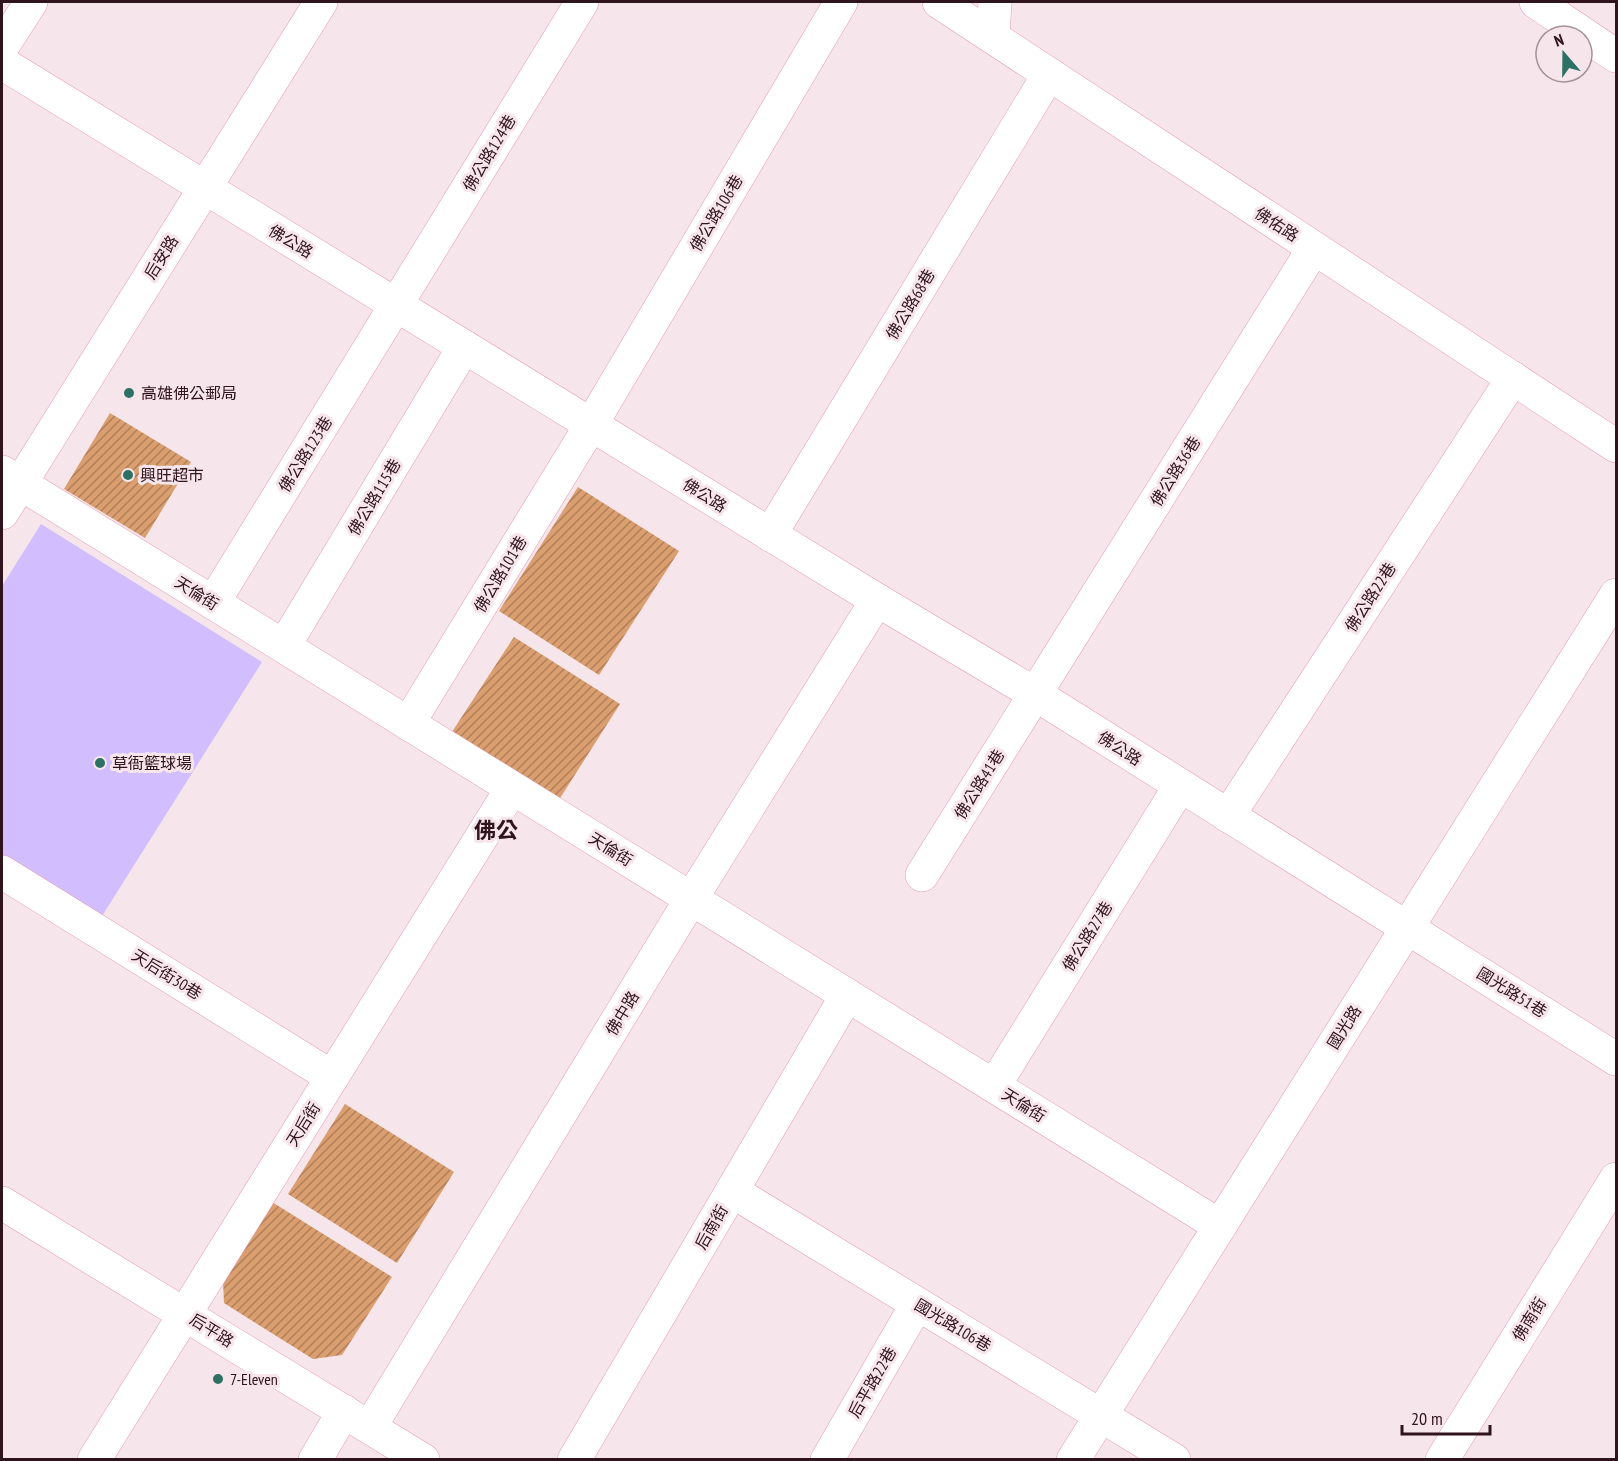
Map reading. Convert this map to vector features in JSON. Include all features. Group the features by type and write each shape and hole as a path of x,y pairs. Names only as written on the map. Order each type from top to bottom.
{"street":[{"path":"2,48 31,2"},
{"name":"后安路","path":"2,513 11,478 204,188 321,2"},
{"name":"佛公路124巷","path":"397,305 582,2"},
{"name":"佛公路106巷","path":"591,425 841,2"},
{"name":"佛佑路","path":"939,2 1617,446"},
{"path":"993,37 995,2"},
{"path":"1536,2 1617,56"},
{"name":"佛公路","path":"2,63 770,535 1035,694 1408,926"},
{"name":"佛公路68巷","path":"770,535 1049,74"},
{"name":"佛公路36巷","path":"1035,694 1314,248"},
{"name":"佛公路123巷","path":"213,603 397,305"},
{"name":"佛公路115巷","path":"284,646 464,347"},
{"name":"佛公路22巷","path":"1228,816 1513,378"},
{"name":"佛公路101巷","path":"408,724 591,425"},
{"name":"天倫街","path":"11,478 1220,1226"},
{"name":"國光路","path":"1073,1460 1617,595"},
{"name":"佛中路","path":"315,1460 357,1419 691,899 877,600"},
{"name":"佛公路41巷","path":"922,875 1035,694"},
{"name":"佛公路27巷","path":"994,1086 1180,786"},
{"name":"天后街","path":"94,1460 512,788"},
{"name":"天后街30巷","path":"2,873 332,1077"},
{"name":"國光路51巷","path":"1408,926 1617,1059"},
{"name":"后南街","path":"574,1460 847,995"},
{"name":"佛南街","path":"1442,1460 1617,1179"},
{"name":"國光路106巷","path":"732,1191 1174,1460"},
{"name":"后平路","path":"2,1203 423,1460"},
{"name":"后平路22巷","path":"827,1460 917,1304"}],"shaded area":[{"name":"草衙籃球場","path":"41,524 262,662 97,924 2,864 2,586"}],"building":[{"name":"興旺超市","path":"110,413 191,462 145,538 64,489"},
{"path":"578,487 679,551 599,675 499,611"},
{"path":"514,637 620,704 555,806 448,738"},
{"path":"345,1104 454,1172 397,1263 288,1194"},
{"path":"272,1202 392,1277 342,1355 313,1359 224,1303 223,1280"}],"place":[{"name":"高雄佛公郵局","path":"129,393"},
{"name":"興旺超市","path":"128,475"},
{"name":"草衙籃球場","path":"100,763"},
{"name":"7-Eleven","path":"218,1379"}],"district":[{"name":"佛公","path":"496,830"}]}
